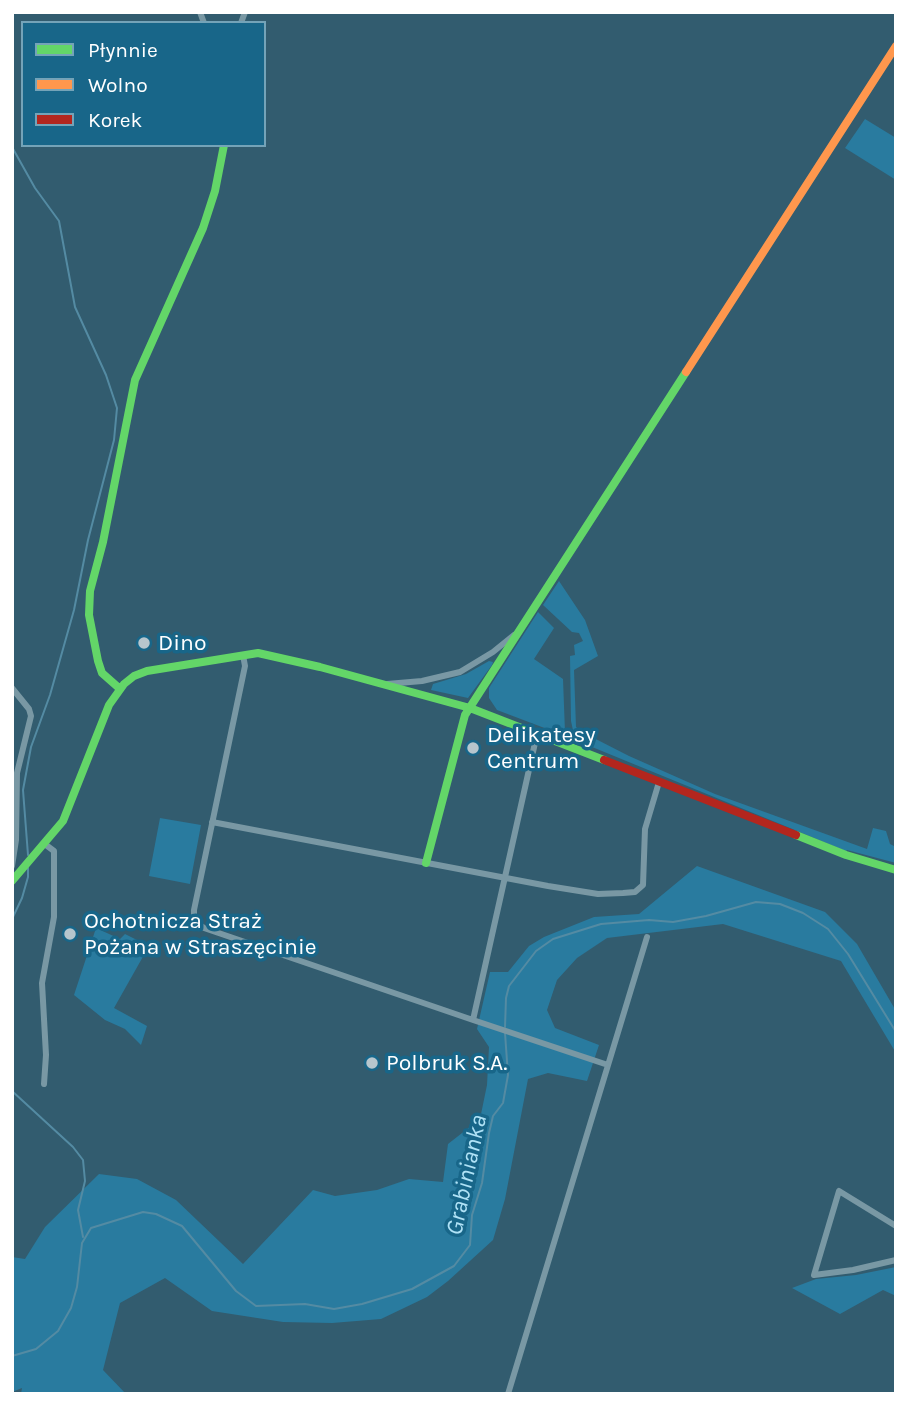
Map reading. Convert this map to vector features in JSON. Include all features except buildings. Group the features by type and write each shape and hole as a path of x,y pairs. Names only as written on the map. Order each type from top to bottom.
{"street":[{"path":"426,863 465,715 896,46"},
{"path":"119,688 102,673 98,661 89,615 90,591 103,542 135,380 203,228 215,191 224,147"},
{"path":"385,684 422,681 460,672 493,652 518,632"},
{"path":"16,876 44,846 69,810 106,713 119,688 134,676 147,671 258,653 470,708 846,855 896,870"},
{"path":"243,655 245,666 193,916 197,925 608,1065"},
{"path":"12,688 29,709 31,716 17,773 16,840 12,866"},
{"path":"473,1020 537,734"},
{"path":"212,822 598,894 623,893 640,890 645,879 645,829 659,782"},
{"path":"44,846 54,851 54,917 42,983 46,1055 44,1084"},
{"path":"508,1394 647,937"},
{"path":"896,1226 839,1191 814,1275 896,1261"}],"shaded area":[{"path":"865,119 896,138 896,180 845,148"},
{"path":"559,581 585,620 598,656 574,670 576,727 629,756 715,794 867,849 873,828 886,831 890,844 896,847 896,863 846,851 575,740 571,721 570,656 575,655 574,645 583,641 579,633 572,632 543,605"},
{"path":"538,612 554,628 534,659 563,679 563,735 497,710 489,698 489,688"},
{"path":"489,661 493,662 492,665 468,698 431,690 433,684 466,674"},
{"path":"160,818 201,825 190,884 149,876"},
{"path":"697,866 825,912 857,944 896,1011 896,1053 841,961 723,924 607,938 577,958 557,980 547,1010 555,1028 599,1045 587,1081 548,1073 528,1079 505,1199 493,1240 448,1281 427,1297 381,1319 332,1323 283,1322 212,1311 165,1278 120,1303 103,1370 126,1394 21,1394 22,1388 12,1392 12,1257 25,1259 45,1227 99,1174 137,1179 176,1200 243,1264 313,1190 335,1196 377,1190 409,1179 443,1182 448,1144 480,1119 487,1085 489,1047 477,1029 490,972 508,972 529,946 544,937 594,917 639,914"},
{"path":"96,928 120,939 125,934 149,946 114,1008 147,1026 141,1045 125,1029 105,1020 74,995"},
{"path":"896,1267 896,1296 883,1290 840,1314 792,1288 816,1279"}],"waterway":[{"path":"12,147 35,188 59,221 75,307 106,375 117,408 114,440 88,540 74,610 50,695 31,747 23,790 28,855"},
{"path":"12,919 22,898 28,868"},
{"name":"Grabinianka","path":"505,1027 509,986 536,951 553,939 601,924 649,920 673,922 756,902 780,904 803,913 828,929 848,954 896,1032"},
{"name":"Grabinianka","path":"12,1356 36,1349 58,1331 71,1308 77,1287 82,1243 91,1228 143,1212 156,1214 182,1226 236,1291 256,1306 305,1304 334,1309 362,1304 412,1289 454,1266 470,1245 472,1215 482,1183 489,1133 493,1116 503,1103 508,1075 505,1033"},
{"path":"12,1091 73,1147 83,1160 85,1181 78,1210 83,1237"}],"traffic: fast":[{"path":"119,688 102,673 98,661 89,615 90,591 103,542 135,380 203,228 215,191 224,147"},
{"path":"426,863 465,715 686,372"},
{"path":"12,881 63,821 109,705 124,684 147,671 258,653 470,708 604,760"},
{"path":"796,835 846,855 896,870"}],"traffic: slow":[{"path":"686,372 896,46"}],"traffic: jam":[{"path":"604,760 796,835"}],"place":[{"name":"Dino","path":"144,643"},
{"name":"Delikatesy Centrum","path":"473,748"},
{"name":"Ochotnicza Straż Pożana w Straszęcinie","path":"70,934"},
{"name":"Polbruk S.A.","path":"372,1063"}]}
